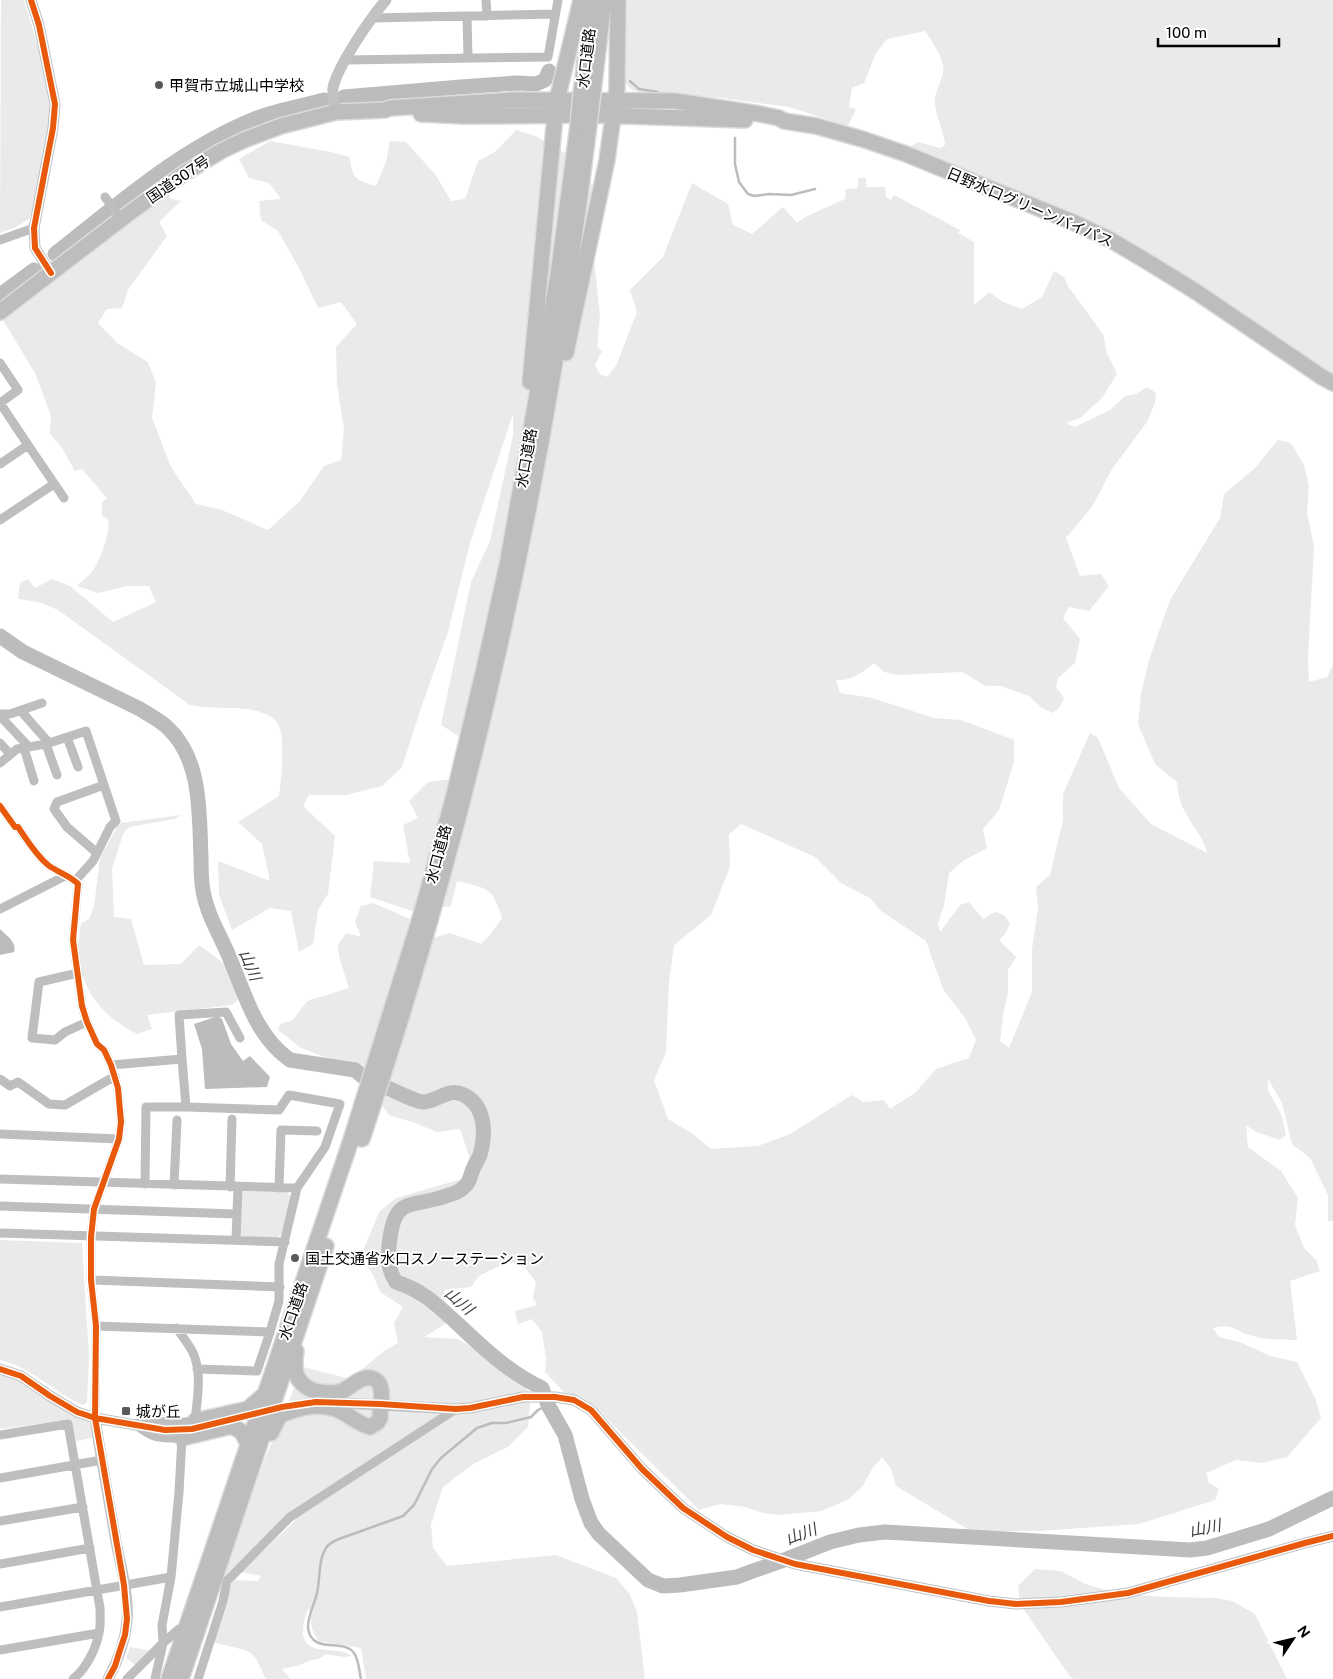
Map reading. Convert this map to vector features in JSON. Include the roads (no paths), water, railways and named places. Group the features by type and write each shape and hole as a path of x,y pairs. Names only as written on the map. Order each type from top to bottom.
{"highway":[{"path":"523,475 521,467 535,344 555,116 557,100 581,0"},
{"name":"水口道路","path":"181,1679 296,1334 381,1065 422,952 471,770 511,600 563,316 584,125 593,0"},
{"name":"水口道路","path":"587,92 604,0"},
{"path":"540,446 547,441 552,422 607,160 617,74 618,0"},
{"path":"617,74 624,90 632,97 642,101"},
{"name":"国道307号","path":"0,312 52,273 117,212 221,151 281,126 336,112 504,100 557,100 614,109"},
{"name":"日野水口グリーンバイパス","path":"614,109 642,101 674,101 770,116 784,121 816,126 888,148 1092,231 1143,259 1322,377 1333,382"},
{"name":"国道307号","path":"385,110 390,112 464,116 555,116 614,109"},
{"name":"日野水口グリーンバイパス","path":"614,109 784,121"},
{"name":"水口道路","path":"381,1065 454,795 508,560 584,125"},
{"name":"水口道路","path":"169,1679 264,1395 370,1099"},
{"path":"251,1472 257,1468 276,1422 282,1415 309,1407 328,1408 335,1409 370,1427 378,1422 381,1387 377,1381 363,1379 341,1391 333,1392 321,1392 306,1387 297,1377 295,1369 296,1334"},
{"path":"195,1421 248,1409 264,1395"},
{"path":"182,1438 232,1426 242,1432 248,1444"}],"street":[{"path":"31,0 54,104 53,128 34,228 35,248 52,273"},
{"path":"336,112 333,90 337,77 345,60 386,0"},
{"path":"486,0 487,16"},
{"path":"345,60 548,56 558,0"},
{"path":"373,18 555,14"},
{"path":"467,16 468,58"},
{"path":"105,197 117,212"},
{"path":"0,240 34,228"},
{"path":"0,364 18,390 0,403 64,498"},
{"path":"0,464 28,445"},
{"path":"0,520 54,484"},
{"path":"0,715 10,714 42,703"},
{"path":"21,710 47,744 57,775"},
{"path":"0,715 27,747 34,781"},
{"path":"0,763 17,749 47,744 86,731 116,821 110,828 93,862 75,881"},
{"path":"67,737 78,768"},
{"path":"0,743 10,754"},
{"path":"97,854 67,827 54,809 57,802 104,785"},
{"path":"0,806 40,857 49,866 78,884 73,940 82,1006 97,1044 104,1050 112,1065 120,1102 121,1122 119,1139 94,1209 91,1236 91,1280 96,1326 95,1418 124,1585 127,1619 125,1635 115,1666 108,1679"},
{"path":"0,909 65,876"},
{"path":"78,973 39,982 32,1038 55,1040 65,1032 87,1022"},
{"path":"186,1107 179,1015 226,1012 240,1038"},
{"path":"112,1065 182,1059"},
{"path":"0,1079 10,1086 18,1082 49,1104 65,1105 115,1076"},
{"path":"145,1184 146,1107 279,1110 289,1095 340,1104 325,1147 297,1188 280,1264 279,1301 258,1371 197,1369"},
{"path":"232,1119 236,1240"},
{"path":"174,1185 177,1120"},
{"path":"279,1188 281,1130 317,1131"},
{"path":"0,1134 119,1139"},
{"path":"0,1179 297,1188"},
{"path":"0,1206 236,1214"},
{"path":"0,1233 285,1242"},
{"path":"91,1280 280,1287"},
{"path":"96,1326 270,1332"},
{"path":"135,1424 147,1420 174,1423 195,1421 198,1392 197,1369 194,1354 177,1328"},
{"path":"0,1368 21,1376 70,1409 95,1418 175,1430 207,1426 251,1415"},
{"path":"282,1407 316,1402 470,1408 499,1401 538,1396 574,1400 591,1410 647,1474 683,1508 727,1537 795,1564 989,1601 1041,1604 1128,1593 1305,1542 1333,1536"},
{"path":"198,1679 220,1609 222,1589 227,1581 290,1517 456,1408"},
{"path":"0,1435 68,1424 100,1608 99,1633 85,1665 73,1679"},
{"path":"135,1424 146,1434 155,1437 182,1438 171,1577 162,1625 163,1642 155,1679"},
{"path":"0,1478 102,1460"},
{"path":"0,1521 82,1507"},
{"path":"0,1564 90,1548"},
{"path":"0,1607 171,1577"},
{"path":"127,1679 163,1642 179,1629"},
{"path":"0,1650 99,1633"}],"waterway":[{"path":"344,97 517,83 536,84 545,80 549,71"},
{"path":"630,81 639,89 658,92"},
{"path":"55,254 152,178 202,145 229,130 257,118 324,100"},
{"path":"735,138 735,164 739,182 748,194 754,196 769,194 791,195 815,189"},
{"path":"0,295 34,270"},
{"name":"山川","path":"0,636 23,652 140,709 165,725 179,741 193,771 199,805 202,883 207,908 252,1012 259,1026 278,1050 290,1060 355,1070 362,1076 419,1101 429,1101 448,1093 458,1093 464,1095 477,1106 482,1121 482,1147 468,1182 461,1190 455,1193 413,1204 399,1211 391,1230 389,1246 391,1273 396,1282 415,1290 430,1300 508,1368 542,1388 548,1405 565,1435 582,1499 591,1523 599,1534 648,1580 663,1586 737,1577 830,1542 859,1535 885,1532 1190,1550 1207,1548 1269,1529 1333,1498"},
{"path":"361,1679 356,1656 350,1649 319,1643 314,1640 308,1630 317,1591 321,1559 326,1548 330,1543 337,1540 403,1516 414,1505 432,1469 441,1458 477,1428 492,1423 506,1423 531,1417 538,1410 548,1405"}],"place":[{"name":"甲賀市立城山中学校","path":"159,85"},
{"name":"国土交通省水口スノーステーション","path":"295,1258"},
{"name":"城が丘","path":"126,1411"}]}
